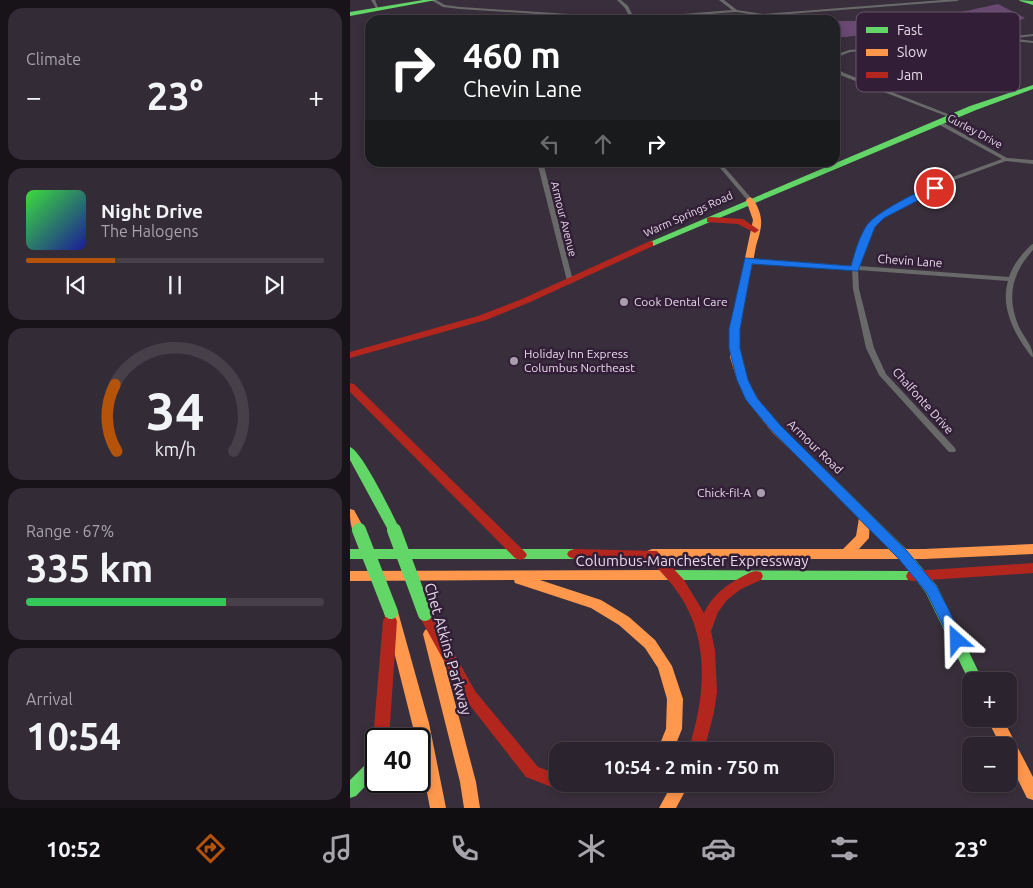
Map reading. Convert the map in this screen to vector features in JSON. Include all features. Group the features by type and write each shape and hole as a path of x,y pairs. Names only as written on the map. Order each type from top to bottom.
{"main road":[{"path":"350,14 375,5 433,0"},
{"name":"Warm Springs Road","path":"1020,92 1033,87"},
{"name":"Warm Springs Road","path":"840,163 973,108 1019,92"},
{"name":"Warm Springs Road","path":"351,354 482,318 570,281 699,222 830,167"},
{"name":"Armour Road","path":"750,200 757,220 734,329 736,357 742,380 752,400 776,429 903,554 932,590 972,672"},
{"path":"699,222 721,219 735,220 751,225 755,230"},
{"path":"350,386 520,555"},
{"name":"Chet Atkins Parkway","path":"350,451 360,465 394,530 425,614 468,782 472,808"},
{"path":"350,512 391,612 421,723 438,808"},
{"path":"846,554 862,542 865,532 864,515"},
{"name":"Columbus-Manchester Expressway","path":"350,554 903,554 1033,548"},
{"path":"652,554 691,600 704,630 709,701 700,742"},
{"name":"Columbus-Manchester Expressway","path":"350,576 920,576 1033,568"},
{"path":"510,576 596,604 624,621 650,644 665,666 675,699 674,729 669,742"},
{"path":"704,630 710,608 721,595 756,576"},
{"path":"383,728 391,612"},
{"path":"425,614 470,695 532,772 549,779"},
{"path":"999,727 1033,793"},
{"path":"350,791 365,776"},
{"path":"667,808 676,792"}],"street":[{"path":"433,0 444,6 460,8 573,15"},
{"path":"619,0 627,7 631,15"},
{"path":"721,0 736,11"},
{"path":"684,15 736,11 763,15 784,14 957,0"},
{"path":"514,15 528,12"},
{"path":"1020,36 1033,35"},
{"path":"1020,41 1033,42"},
{"path":"840,55 856,50"},
{"name":"Gurley Drive","path":"840,72 856,80"},
{"name":"Gurley Drive","path":"888,92 951,117"},
{"name":"Gurley Drive","path":"938,122 1006,159 1033,162"},
{"name":"Chalfonte Drive","path":"952,450 883,375 870,348 856,289 855,269 861,248 871,226 881,216 952,180 1006,159"},
{"name":"Armour Avenue","path":"541,167 570,281"},
{"path":"721,167 750,200"},
{"path":"1033,246 1016,264 1010,279 1008,295 1014,324 1033,355"},
{"name":"Chevin Lane","path":"748,260 1010,279"}],"shaded area":[{"path":"998,4 1013,12 962,12"},
{"path":"840,21 856,21 856,36 840,37"}],"traffic: fast":[{"path":"350,14 433,0"},
{"path":"1022,0 1033,3"},
{"path":"1020,92 1033,87"},
{"path":"840,164 973,108 1019,92"},
{"path":"650,244 833,167"},
{"path":"350,451 360,465 394,530"},
{"path":"802,454 903,554 932,590 972,672"},
{"path":"359,530 391,612"},
{"path":"394,530 425,614"},
{"path":"350,554 574,554"},
{"path":"671,575 913,576"},
{"path":"350,791 365,776"}],"traffic: slow":[{"path":"750,200 757,220 735,329 735,357 742,380 752,400 776,429 802,454"},
{"path":"350,513 359,530"},
{"path":"846,554 862,538 864,515"},
{"path":"652,554 924,554 1033,549"},
{"path":"350,576 671,575"},
{"path":"520,579 596,604 624,621 650,644 665,666 675,699 674,729 669,742"},
{"path":"391,612 421,723 438,808"},
{"path":"430,634 468,782 472,808"},
{"path":"999,727 1033,793"},
{"path":"667,808 676,792"}],"traffic: jam":[{"path":"710,220 740,221 755,230"},
{"path":"350,355 482,318 525,301 650,244"},
{"path":"350,386 520,555"},
{"path":"574,554 652,554 687,595 704,631 710,672 706,712 699,742"},
{"path":"913,576 1033,568"},
{"path":"704,630 712,610 722,596 756,576"},
{"path":"425,614 470,695 532,772 549,779"},
{"path":"382,728 390,621"}],"place":[{"name":"Cook Dental Care","path":"624,302"},
{"name":"Holiday Inn Express Columbus Northeast","path":"514,361"},
{"name":"Chick-fil-A","path":"761,493"}],"route":[{"path":"935,188 881,216 871,226 861,248 855,269 748,260 734,329 736,357 742,380 752,400 776,429 903,554 932,590 957,640"}]}
